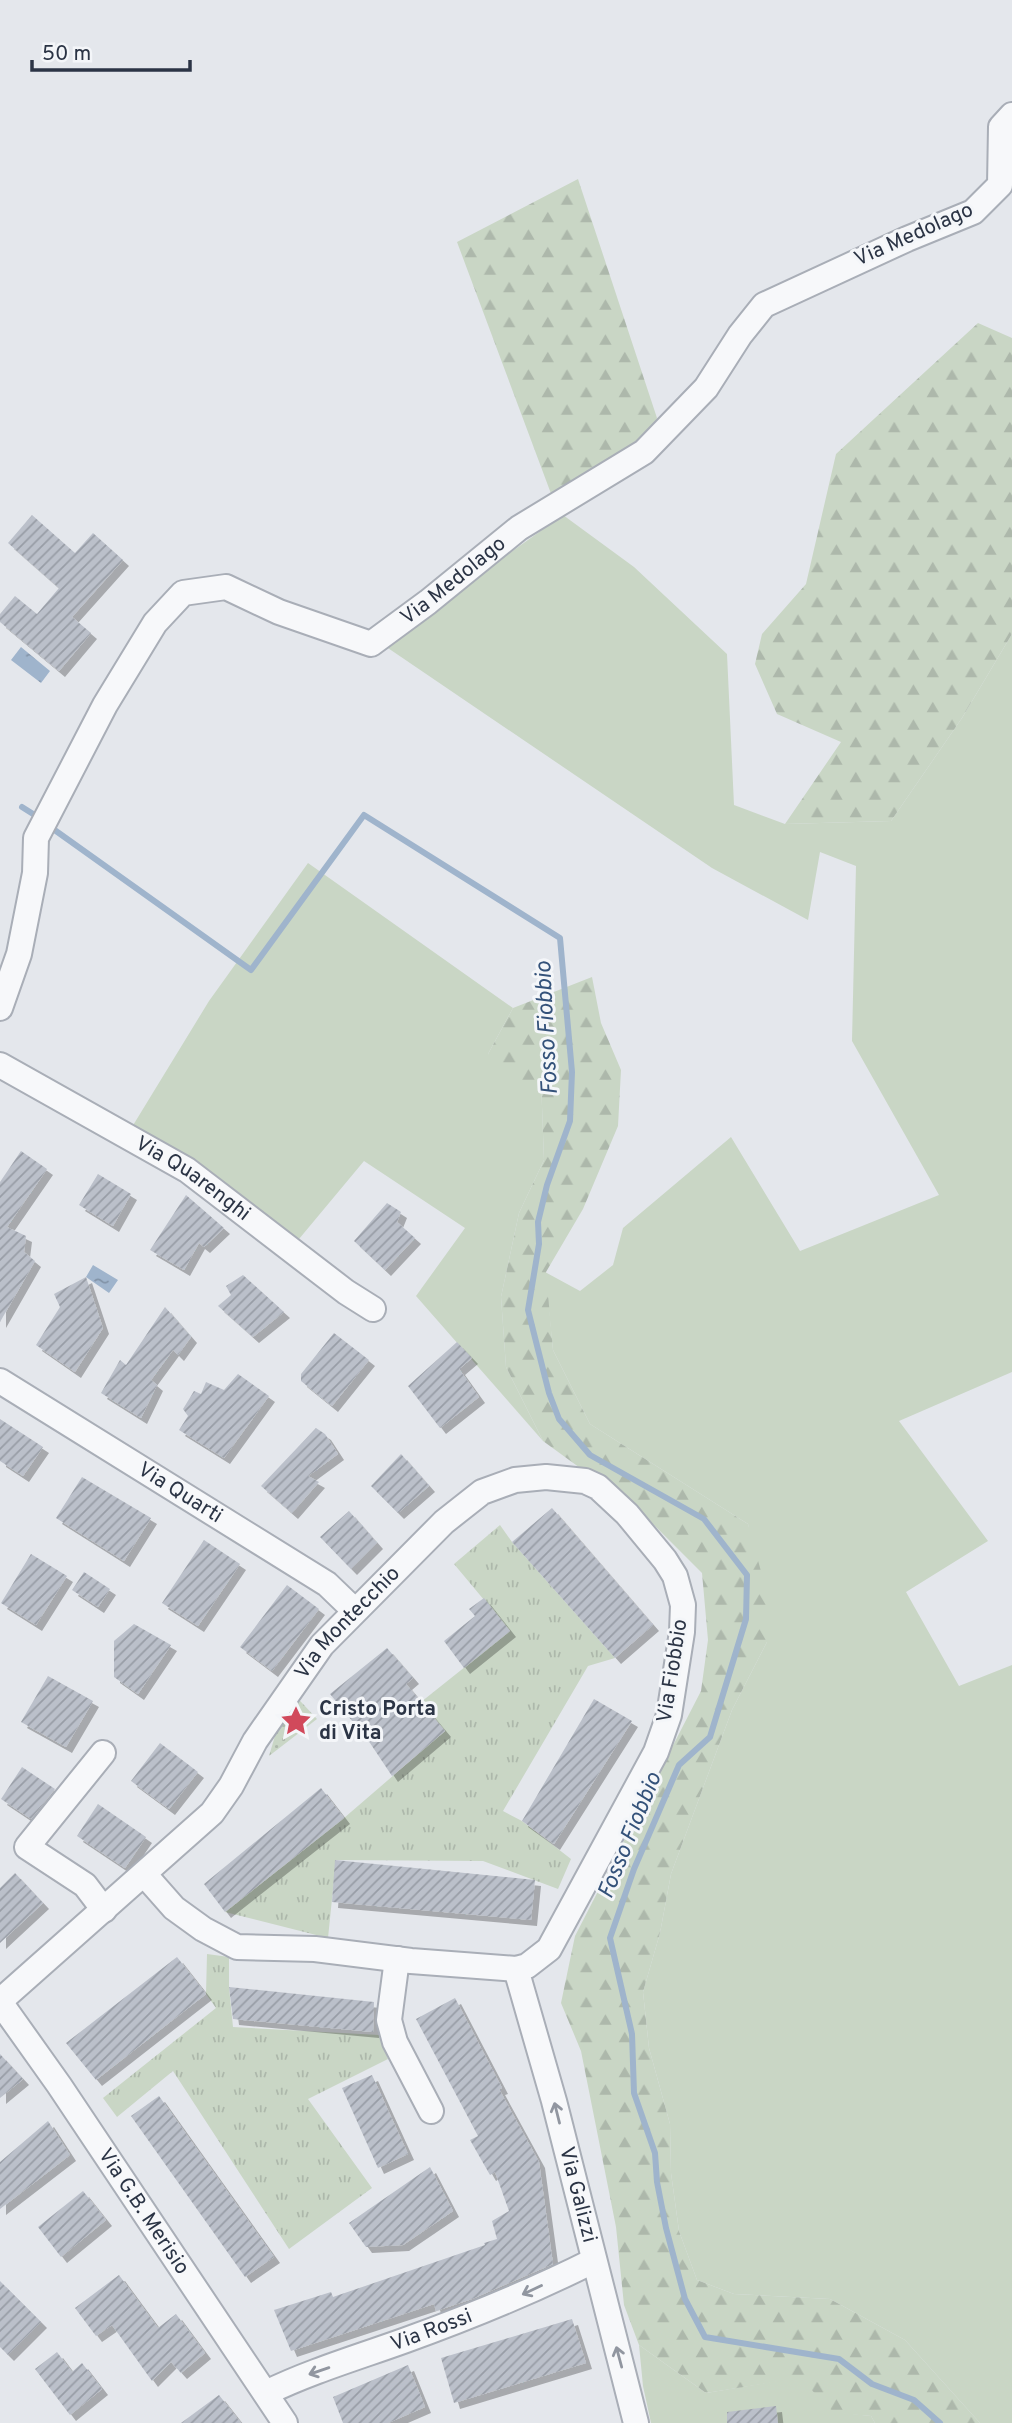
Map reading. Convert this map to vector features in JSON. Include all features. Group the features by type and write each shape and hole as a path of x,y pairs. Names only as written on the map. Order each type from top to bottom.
{"street":[{"name":"Via Medolago","path":"0,1008 19,954 35,873 36,838 105,705 155,623 183,593 226,587 279,612 371,643 428,602 519,528 644,452 706,388 740,335 764,305 907,239 973,212 1000,186 1001,127 1012,115"},
{"name":"Via Quarenghi","path":"0,1065 187,1170 346,1292 373,1309"},
{"name":"Via Quarti","path":"0,1381 327,1584 354,1610"},
{"name":"Via Montecchio","path":"0,2001 212,1813 289,1689 322,1645 444,1522 482,1492 515,1480 546,1477 584,1480 598,1487"},
{"name":"Via Fiobbio","path":"516,1969 537,1960 549,1949 656,1752 668,1715 682,1632 683,1605 675,1576 627,1514 598,1487"},
{"path":"103,1753 27,1847 85,1885 104,1910"},
{"path":"144,1874 174,1908 203,1930 237,1947 315,1949 516,1969"},
{"path":"397,1959 389,2020 395,2042 431,2111"},
{"name":"Via Galizzi","path":"516,1969 554,2101 636,2423"},
{"name":"Via G.B. Merisio","path":"0,2001 285,2423"},
{"name":"Via Rossi","path":"266,2393 292,2380 511,2300 593,2261"}],"green space":[{"path":"578,179 657,418 644,452 556,507 457,242"},
{"path":"978,323 1012,338 1012,634 962,718 891,821 785,824 841,742 777,714 755,664 762,634 806,584 836,454"},
{"path":"563,515 634,567 727,654 734,805 785,824 891,821 962,718 1012,634 1012,1372 899,1421 988,1541 906,1592 959,1686 1012,1665 1012,2423 980,2423 905,2340 830,2299 734,2294 697,2280 679,2231 671,2173 670,2124 649,2048 643,1992 660,1933 671,1874 732,1710 767,1642 748,1524 590,1424 553,1350 545,1272 580,1291 613,1265 623,1228 731,1137 800,1251 939,1195 852,1041 856,866 820,852 808,920 712,868 382,644"},
{"path":"308,863 513,1008 488,1054 541,1079 544,1160 519,1213 501,1297 506,1367 543,1441 416,1296 465,1228 364,1161 299,1239 132,1127 209,1001"},
{"path":"592,977 601,1023 621,1070 618,1126 583,1209 546,1272 553,1350 590,1424 748,1524 770,1604 767,1642 732,1710 671,1874 660,1933 643,1992 649,2048 670,2124 671,2173 679,2231 697,2280 734,2294 830,2299 905,2340 980,2423 875,2423 871,2416 834,2413 800,2378 706,2393 639,2345 624,2305 616,2227 581,2051 561,2003 575,1936 701,1691 708,1640 702,1573 642,1513 543,1441 506,1367 501,1297 519,1213 544,1160 541,1080 500,1082 488,1054 513,1008"},
{"path":"500,1525 615,1658 588,1666 503,1811 522,1821 571,1859 558,1889 483,1861 336,1860 328,1938 225,1912 344,1818 445,1731 421,1702 510,1631 454,1564"},
{"path":"289,1689 317,1719 269,1756"},
{"path":"207,1954 229,1957 233,2027 379,2035 388,2059 308,2099 372,2188 289,2249 173,2071 117,2117 103,2098 216,2008 206,1994"},
{"path":"639,2345 706,2393 800,2377 834,2412 871,2416 875,2423 651,2423 643,2386"}],"water":[{"path":"21,647 50,671 41,683 11,660"},
{"path":"93,1265 118,1280 109,1293 86,1277"}],"building":[{"path":"32,515 75,553 93,533 123,560 72,617 91,633 59,671 0,622 0,614 15,596 37,614 59,588 8,543"},
{"path":"21,1151 47,1169 7,1227 26,1236 24,1252 35,1261 0,1322 0,1182"},
{"path":"98,1174 131,1194 113,1226 79,1205"},
{"path":"186,1195 224,1228 204,1247 199,1243 184,1270 150,1250"},
{"path":"387,1203 401,1212 397,1222 415,1238 385,1270 354,1241"},
{"path":"243,1275 284,1312 253,1337 218,1306 231,1295 226,1286"},
{"path":"86,1277 103,1328 75,1372 36,1345 60,1307 54,1294"},
{"path":"165,1307 191,1337 178,1355 173,1350 151,1380 157,1385 141,1418 101,1393 120,1360 126,1365"},
{"path":"334,1333 369,1360 332,1406 301,1381 301,1374"},
{"path":"457,1342 472,1358 459,1369 479,1397 440,1428 408,1386"},
{"path":"238,1374 269,1396 224,1458 179,1430 188,1416 183,1409 194,1391 201,1394 206,1382 224,1390"},
{"path":"0,1419 43,1447 23,1476 0,1461"},
{"path":"316,1428 325,1434 338,1454 308,1476 319,1482 292,1513 261,1486"},
{"path":"401,1454 429,1486 398,1513 371,1486"},
{"path":"82,1477 151,1518 124,1561 56,1518"},
{"path":"552,1508 653,1625 615,1658 512,1542"},
{"path":"349,1511 377,1543 351,1569 320,1537"},
{"path":"204,1540 240,1564 198,1626 162,1603"},
{"path":"31,1554 67,1576 36,1625 1,1603"},
{"path":"84,1572 110,1589 98,1607 72,1590"},
{"path":"287,1585 319,1609 272,1671 240,1647"},
{"path":"484,1598 510,1631 464,1668 444,1641 475,1616 469,1609"},
{"path":"134,1624 171,1645 138,1694 114,1677 114,1641"},
{"path":"387,1648 413,1678 406,1684 445,1731 392,1776 370,1743 330,1694"},
{"path":"48,1676 93,1701 66,1747 21,1722"},
{"path":"594,1699 632,1721 554,1844 522,1821"},
{"path":"160,1743 198,1772 169,1809 131,1781"},
{"path":"22,1767 55,1789 31,1819 1,1799"},
{"path":"321,1788 344,1818 225,1912 204,1884"},
{"path":"98,1804 146,1837 125,1868 77,1836"},
{"path":"335,1860 535,1880 531,1920 332,1902"},
{"path":"15,1873 43,1903 0,1943 0,1888"},
{"path":"177,1957 206,1994 96,2080 66,2043"},
{"path":"229,1987 374,2002 373,2032 233,2019"},
{"path":"455,1998 502,2088 499,2089 539,2162 553,2264 472,2299 436,2311 434,2304 291,2351 274,2310 331,2292 333,2297 497,2239 492,2221 509,2211 495,2172 490,2175 470,2140 478,2136 416,2019"},
{"path":"0,2054 23,2079 0,2098"},
{"path":"372,2075 408,2154 378,2168 342,2088"},
{"path":"159,2096 274,2257 245,2277 131,2116"},
{"path":"48,2121 70,2155 0,2209 0,2162"},
{"path":"430,2167 453,2211 403,2245 366,2247 349,2223"},
{"path":"83,2191 106,2220 61,2257 38,2227"},
{"path":"119,2275 158,2328 176,2314 205,2353 181,2373 171,2362 152,2381 112,2325 96,2336 75,2308"},
{"path":"0,2281 41,2322 8,2355 0,2347"},
{"path":"572,2319 586,2363 454,2403 441,2358"},
{"path":"57,2352 72,2372 82,2363 102,2389 70,2415 35,2369"},
{"path":"408,2365 425,2407 388,2423 343,2423 333,2397"},
{"path":"219,2395 241,2423 181,2423 204,2406"},
{"path":"776,2406 778,2423 727,2423 727,2412"}],"waterway":[{"name":"Fosso Fiobbio","path":"22,807 41,819"},
{"name":"Fosso Fiobbio","path":"49,826 251,970 364,815 560,938 572,1072 570,1121 547,1185 538,1222 539,1244 528,1310 549,1393 559,1419 590,1455 704,1519 747,1575 746,1619 710,1737 679,1765 634,1869 610,1938 632,2034 634,2093 655,2153 657,2182 666,2228 685,2299 705,2337 839,2359 872,2384 914,2400 940,2423"}],"place":[{"name":"Cristo Porta di Vita","path":"296,1721"}]}
